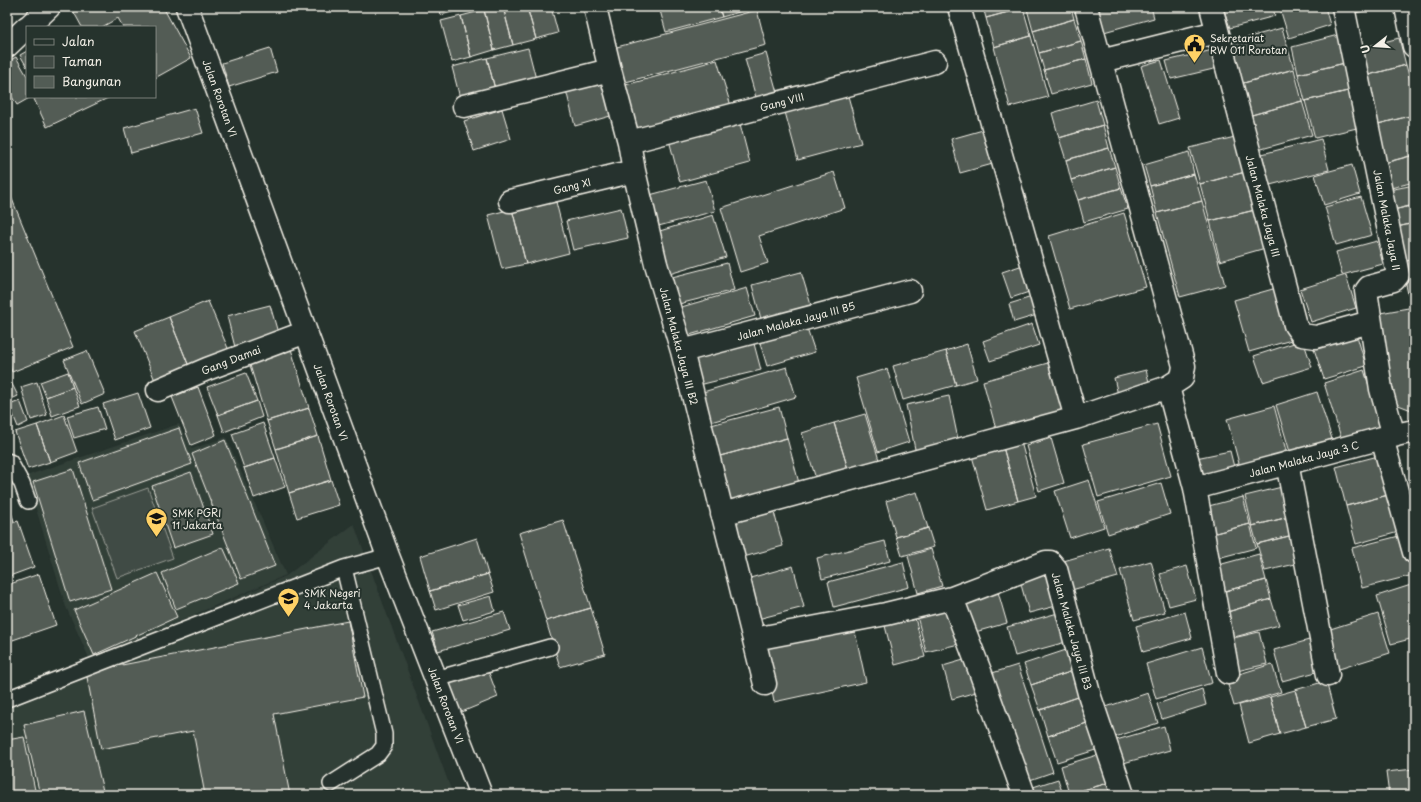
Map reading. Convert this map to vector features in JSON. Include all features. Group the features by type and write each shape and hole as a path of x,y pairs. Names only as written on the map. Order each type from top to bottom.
{"street":[{"path":"28,26 49,7"},
{"name":"Jalan Rorotan VI","path":"187,7 388,556 481,795"},
{"name":"Jalan Malaka Jaya III B2","path":"595,7 629,142 634,171 656,264 682,351 765,684"},
{"path":"959,7 1076,418"},
{"path":"722,514 1076,418 1168,387 1182,378 1184,366 1086,7"},
{"name":"Jalan Malaka Jaya III","path":"1211,7 1295,326 1302,335 1316,337 1370,322"},
{"name":"Jalan Malaka Jaya II","path":"1344,7 1398,275 1394,280 1369,287 1366,291 1381,389 1397,435 1414,552"},
{"path":"1406,7 1414,46"},
{"path":"7,46 26,28"},
{"path":"1101,61 1217,32"},
{"name":"Gang VIII","path":"629,142 935,62"},
{"path":"464,106 610,70"},
{"name":"Gang XI","path":"510,201 634,171"},
{"name":"Jalan Malaka Jaya III B5","path":"682,351 910,291"},
{"name":"Gang Damai","path":"158,390 208,368 306,332"},
{"path":"1168,387 1195,488 1228,673"},
{"name":"Jalan Malaka Jaya 3 C","path":"1195,488 1397,435"},
{"path":"1287,463 1328,675"},
{"name":"Jalan Malaka Jaya III B3","path":"952,598 1046,562 1050,562 1056,569 1090,697 1123,795"},
{"path":"754,639 886,614 952,598 1024,795"}],"lane":[{"path":"7,461 10,462 19,478 28,501"},
{"path":"7,699 344,568 388,556"},
{"path":"331,784 378,754 384,746 384,734 344,568"},
{"path":"436,679 550,647"}],"shaded area":[{"name":"SMK PGRI 11 Jakarta","path":"179,424 192,449 226,437 286,575 90,660 66,607 26,476"},
{"name":"SMK Negeri 4 Jakarta","path":"354,524 453,795 7,795 7,695 90,662 286,576"}],"green space":[{"path":"148,488 173,558 117,578 92,508"}],"building":[{"path":"71,7 163,7 191,58 156,77 156,26 122,26 118,18 104,26 81,26"},
{"path":"439,7 471,7 441,15"},
{"path":"493,7 503,7 513,45 494,50 484,10"},
{"path":"503,7 527,7 536,39 513,45"},
{"path":"527,7 551,7 558,33 536,39"},
{"path":"659,7 719,7 722,17 666,32"},
{"path":"719,7 756,7 722,17"},
{"path":"983,7 1023,7 1023,8 986,18"},
{"path":"1033,7 1071,7 1074,19 1033,31 1027,9"},
{"path":"1109,7 1151,7 1154,18 1104,32 1097,10"},
{"path":"1223,7 1273,7 1275,16 1230,28"},
{"path":"1284,7 1325,7 1330,25 1289,38 1280,9"},
{"path":"1350,7 1382,7 1351,14"},
{"path":"1023,8 1031,36 994,47 986,18"},
{"path":"484,10 494,50 471,57 461,16"},
{"path":"757,10 766,45 622,83 613,48"},
{"path":"461,16 471,57 452,62 441,21"},
{"path":"1074,19 1081,41 1039,53 1033,31"},
{"path":"1282,28 1294,69 1240,84 1228,43"},
{"path":"1338,35 1345,63 1298,74 1292,47"},
{"path":"1031,36 1048,97 1010,107 994,47"},
{"path":"1399,38 1406,65 1361,77 1354,50"},
{"path":"1081,41 1086,59 1044,70 1039,53"},
{"path":"270,48 277,72 229,87 222,63"},
{"path":"528,48 537,83 496,93 487,58"},
{"name":"Sekretariat RW 011 Rorotan","path":"1217,49 1222,67 1171,79 1166,61"},
{"path":"26,52 26,65 20,55"},
{"path":"766,53 778,96 757,101 745,59"},
{"path":"16,57 26,74 26,98 29,98 17,105 7,89 7,62"},
{"path":"487,58 496,93 461,102 452,67"},
{"path":"1086,59 1092,83 1051,94 1044,70"},
{"path":"717,60 731,106 635,133 622,86"},
{"path":"1161,60 1179,118 1159,124 1141,66"},
{"path":"1345,63 1352,90 1305,101 1298,74"},
{"path":"1406,65 1414,94 1414,115 1374,125 1361,77"},
{"path":"1294,69 1302,101 1248,116 1240,84"},
{"path":"605,79 614,115 575,126 566,90"},
{"path":"1352,90 1361,127 1315,138 1305,101"},
{"path":"848,96 861,143 798,160 785,112"},
{"path":"36,98 108,98 47,127 34,99"},
{"path":"1096,100 1103,125 1059,138 1052,113"},
{"path":"1302,101 1312,135 1258,150 1248,116"},
{"path":"195,108 203,133 131,153 124,128"},
{"path":"502,109 511,139 474,151 464,121"},
{"path":"1414,115 1414,155 1384,163 1374,125"},
{"path":"739,120 750,163 680,182 669,140"},
{"path":"1103,125 1109,148 1066,160 1059,138"},
{"path":"990,128 1000,162 960,173 951,139"},
{"path":"1239,136 1249,171 1200,184 1190,148"},
{"path":"1321,139 1329,170 1270,185 1262,154"},
{"path":"1109,148 1115,167 1071,180 1066,160"},
{"path":"1189,152 1194,174 1150,186 1144,165"},
{"path":"1414,155 1414,182 1391,188 1384,163"},
{"path":"1352,165 1360,194 1324,205 1315,175"},
{"path":"1115,167 1121,188 1078,200 1071,180"},
{"path":"1249,171 1259,209 1210,221 1200,184"},
{"path":"834,172 845,208 759,236 768,263 740,272 721,208"},
{"path":"1194,174 1202,201 1157,213 1150,186"},
{"path":"706,180 715,211 651,228 642,197"},
{"path":"1414,185 1414,205 1389,211 1384,191"},
{"path":"7,187 73,347 12,372 7,359"},
{"path":"1121,188 1128,209 1084,222 1078,200"},
{"path":"1361,197 1372,235 1336,245 1325,207"},
{"path":"555,198 569,253 526,264 512,209"},
{"path":"1202,201 1225,285 1180,297 1157,213"},
{"path":"1414,205 1414,223 1393,228 1389,211"},
{"path":"621,208 628,238 573,250 566,221"},
{"path":"512,209 526,264 502,269 488,215"},
{"path":"1259,209 1269,247 1220,261 1210,221"},
{"path":"1124,213 1146,287 1070,309 1049,236"},
{"path":"713,215 726,257 666,275 653,233"},
{"path":"1414,223 1414,259 1401,262 1393,228"},
{"path":"1377,241 1383,264 1342,275 1336,252"},
{"path":"1414,259 1414,292 1408,294 1401,262"},
{"path":"727,263 734,290 679,304 672,277"},
{"path":"1026,264 1035,290 1011,298 1002,272"},
{"path":"801,272 811,305 761,319 752,285"},
{"path":"1346,275 1356,308 1311,322 1300,289"},
{"path":"1280,287 1295,339 1249,352 1234,300"},
{"path":"747,288 755,316 686,336 678,308"},
{"path":"1032,297 1037,315 1014,322 1009,304"},
{"path":"208,301 230,353 190,369 169,317"},
{"path":"270,305 280,340 236,351 227,316"},
{"path":"1414,307 1414,411 1388,401 1380,313"},
{"path":"169,317 190,369 156,383 135,331"},
{"path":"805,322 815,352 767,366 758,336"},
{"path":"1032,324 1039,345 990,361 983,341"},
{"path":"1357,336 1366,366 1324,379 1314,349"},
{"path":"753,340 761,370 699,385 691,355"},
{"path":"1303,340 1312,367 1263,382 1254,356"},
{"path":"967,344 977,379 956,385 946,351"},
{"path":"291,349 309,408 267,421 249,362"},
{"path":"87,351 105,394 82,404 64,360"},
{"path":"946,351 956,385 903,400 893,366"},
{"path":"1055,361 1069,414 997,433 983,381"},
{"path":"787,367 796,397 711,422 703,392"},
{"path":"887,369 909,442 878,452 856,378"},
{"path":"1146,370 1151,390 1119,399 1114,378"},
{"path":"1364,370 1383,431 1343,444 1324,383"},
{"path":"68,372 73,387 46,397 40,382"},
{"path":"246,373 257,401 218,415 207,387"},
{"path":"7,374 18,396 7,401"},
{"path":"37,382 47,415 31,420 21,387"},
{"path":"73,387 80,406 52,416 46,397"},
{"path":"198,387 216,435 191,445 172,397"},
{"path":"1317,392 1332,439 1290,452 1276,405"},
{"path":"138,393 150,428 115,440 103,404"},
{"path":"949,396 959,444 916,454 906,405"},
{"path":"20,401 28,422 18,427 9,405"},
{"path":"257,401 262,417 224,432 218,415"},
{"path":"1274,406 1288,458 1241,471 1227,419"},
{"path":"98,407 105,429 74,438 67,416"},
{"path":"779,407 787,438 720,456 711,425"},
{"path":"309,408 318,436 276,449 267,421"},
{"path":"865,414 879,460 848,469 834,423"},
{"path":"64,415 77,452 50,462 37,425"},
{"path":"263,423 275,458 244,468 232,434"},
{"path":"834,423 848,469 816,479 802,433"},
{"path":"1157,424 1171,476 1098,497 1083,444"},
{"path":"37,425 50,462 28,469 15,432"},
{"path":"179,428 192,464 92,500 79,463"},
{"path":"318,436 331,480 289,493 276,449"},
{"path":"787,438 799,483 731,501 720,456"},
{"path":"1051,438 1064,483 1039,491 1026,446"},
{"path":"225,440 275,566 241,579 192,454"},
{"path":"1021,442 1036,496 1018,501 1003,447"},
{"path":"1003,447 1018,501 987,510 972,456"},
{"path":"1230,451 1236,475 1197,484 1191,459"},
{"path":"1382,455 1392,494 1346,506 1336,467"},
{"path":"275,458 285,487 254,498 244,468"},
{"path":"73,469 111,589 70,602 33,482"},
{"path":"191,472 213,534 173,548 152,486"},
{"path":"331,480 339,505 297,518 289,493"},
{"path":"1089,480 1104,527 1070,538 1055,491"},
{"path":"1161,483 1170,514 1108,534 1098,502"},
{"path":"1286,486 1293,516 1252,526 1245,496"},
{"path":"917,492 928,528 896,537 886,501"},
{"path":"1392,494 1402,531 1356,544 1346,506"},
{"path":"1243,497 1250,524 1208,535 1201,508"},
{"path":"7,500 14,521 7,523"},
{"path":"774,512 783,546 740,558 731,523"},
{"path":"1293,516 1297,534 1257,544 1252,526"},
{"path":"563,520 591,608 546,621 519,533"},
{"path":"18,521 34,567 7,577 7,525"},
{"path":"1250,524 1256,548 1214,559 1208,535"},
{"path":"928,528 934,547 902,556 896,537"},
{"path":"1297,534 1304,562 1265,571 1257,544"},
{"path":"1403,535 1413,575 1362,588 1352,548"},
{"path":"477,538 488,574 430,591 420,556"},
{"path":"885,541 890,561 822,579 817,558"},
{"path":"223,547 239,583 176,609 162,573"},
{"path":"1109,548 1118,577 1068,591 1060,562"},
{"path":"931,549 942,586 918,593 908,556"},
{"path":"1259,554 1266,580 1218,593 1211,567"},
{"path":"1151,561 1165,612 1134,620 1120,570"},
{"path":"903,562 909,587 834,607 828,582"},
{"path":"1050,565 1060,605 1029,613 1018,574"},
{"path":"793,566 804,607 754,620 743,580"},
{"path":"1187,566 1196,599 1169,606 1160,574"},
{"path":"157,573 177,617 94,655 74,610"},
{"path":"39,574 56,625 7,642 7,585"},
{"path":"488,574 494,592 436,610 430,591"},
{"path":"1266,580 1271,599 1224,613 1218,593"},
{"path":"1414,584 1414,638 1391,644 1377,596"},
{"path":"996,585 1007,623 968,634 957,597"},
{"path":"491,596 495,611 463,620 458,605"},
{"path":"1271,599 1279,625 1231,638 1224,613"},
{"path":"953,606 963,643 926,652 917,616"},
{"path":"591,608 605,654 560,667 546,621"},
{"path":"504,612 510,630 438,651 432,632"},
{"path":"1185,612 1192,638 1143,652 1136,626"},
{"path":"1058,613 1066,642 1015,656 1007,627"},
{"path":"914,614 925,657 895,665 884,622"},
{"path":"1378,614 1390,653 1336,670 1324,631"},
{"path":"348,621 363,697 274,714 290,795 205,795 193,731 101,749 86,672"},
{"path":"854,627 866,682 774,702 763,646"},
{"path":"1259,632 1267,664 1237,671 1229,639"},
{"path":"1316,638 1324,670 1282,681 1274,650"},
{"path":"1202,647 1212,683 1156,699 1146,664"},
{"path":"1069,649 1076,670 1031,685 1024,664"},
{"path":"974,657 983,690 952,699 943,666"},
{"path":"1272,664 1281,692 1234,706 1226,678"},
{"path":"486,665 498,697 457,714 444,681"},
{"path":"1018,665 1053,772 1024,782 989,674"},
{"path":"1076,670 1084,695 1040,710 1031,685"},
{"path":"1326,681 1336,719 1306,727 1295,690"},
{"path":"1202,689 1206,705 1162,719 1157,704"},
{"path":"1295,690 1306,727 1280,734 1270,697"},
{"path":"1148,693 1158,723 1109,739 1100,709"},
{"path":"1084,695 1093,721 1048,736 1040,710"},
{"path":"1270,697 1280,734 1249,743 1239,705"},
{"path":"84,711 104,795 40,795 24,725"},
{"path":"1093,721 1102,748 1057,762 1048,736"},
{"path":"1164,726 1170,750 1120,764 1113,741"},
{"path":"24,737 36,795 7,795 7,740"},
{"path":"1104,753 1112,782 1069,794 1061,766"},
{"path":"1414,769 1414,795 1389,795 1386,772"},
{"path":"1058,779 1063,795 1035,795 1033,787"},
{"path":"1112,782 1116,795 1069,795 1069,794"}],"place":[{"name":"Sekretariat RW 011 Rorotan","path":"1194,64"},
{"name":"SMK PGRI 11 Jakarta","path":"157,538"},
{"name":"SMK Negeri 4 Jakarta","path":"289,618"}]}
